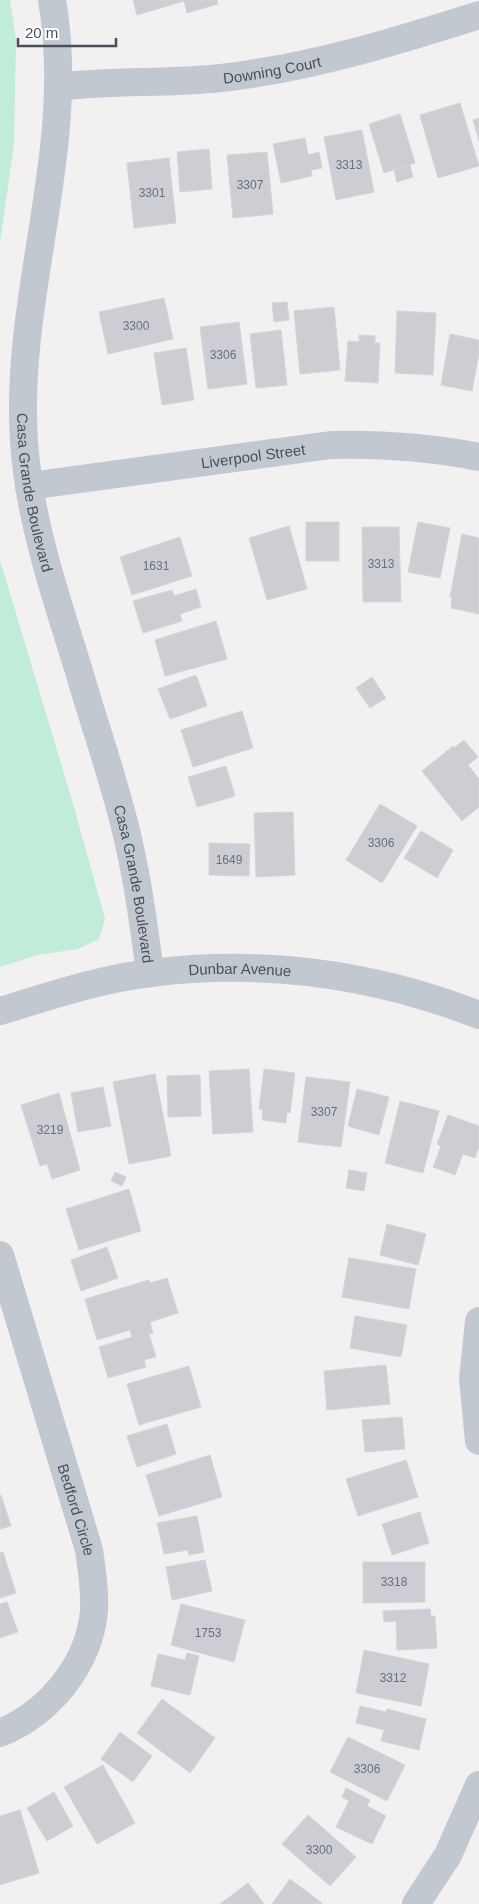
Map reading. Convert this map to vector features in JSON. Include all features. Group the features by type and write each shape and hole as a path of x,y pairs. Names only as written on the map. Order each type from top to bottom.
{"street":[{"name":"Casa Grande Boulevard","path":"52,0 56,25 58,87 55,140 24,368 24,441 29,486 42,548 127,835 150,973"},
{"name":"Downing Court","path":"58,87 96,82 220,78 310,64 385,45 479,15"},
{"name":"Liverpool Street","path":"29,486 331,445 376,444 479,456"},
{"name":"Dunbar Avenue","path":"0,1011 84,986 150,973 228,967 306,971 373,982 438,999 479,1015"},
{"name":"Bedford Circle","path":"0,1255 89,1550 94,1581 94,1612 87,1643 73,1672 59,1691 30,1718 0,1733"},
{"path":"479,1321 473,1379 479,1441"},
{"path":"416,1904 448,1855 479,1785"}],"green space":[{"path":"0,0 10,0 16,40 14,144 0,243"},
{"path":"0,560 74,807 105,919 99,939 78,949 37,955 0,967"}],"building":[{"path":"133,0 217,0 218,4 187,13 184,1 137,15"},
{"path":"460,103 479,166 438,178 420,115"},
{"path":"400,114 415,163 384,173 369,124"},
{"path":"479,118 479,141 473,120"},
{"path":"362,130 374,192 336,200 324,137"},
{"path":"305,138 308,155 319,152 322,168 311,170 312,176 281,183 273,144"},
{"path":"209,149 212,189 180,192 177,152"},
{"path":"267,152 273,214 233,218 227,155"},
{"path":"169,158 176,223 134,228 127,163"},
{"path":"410,165 413,177 397,182 394,170"},
{"path":"164,298 173,339 108,354 99,312"},
{"path":"287,302 289,320 274,322 272,303"},
{"path":"334,307 340,370 300,374 294,311"},
{"path":"397,311 436,313 433,375 395,373"},
{"path":"239,322 247,384 208,389 200,327"},
{"path":"281,330 287,385 256,388 250,334"},
{"path":"450,334 479,340 479,353 472,391 441,385"},
{"path":"359,335 375,336 375,343 380,343 378,383 345,381 348,341 359,342"},
{"path":"186,348 194,400 162,405 154,353"},
{"path":"306,522 339,522 339,561 306,561"},
{"path":"418,522 450,528 440,578 408,572"},
{"path":"289,526 307,589 267,600 249,538"},
{"path":"362,527 399,527 401,602 363,602"},
{"path":"462,534 479,538 479,614 451,608 452,597 450,597"},
{"path":"180,537 192,576 132,595 120,557"},
{"path":"196,589 201,607 180,614 182,621 143,633 133,601 172,590 174,596"},
{"path":"216,621 227,659 165,676 155,640"},
{"path":"196,675 207,706 170,719 158,689"},
{"path":"372,677 386,698 370,708 356,688"},
{"path":"242,711 253,748 193,767 181,730"},
{"path":"464,740 478,757 468,765 479,779 479,807 462,821 422,771 453,746 454,748"},
{"path":"226,766 235,796 197,807 188,777"},
{"path":"380,804 417,826 382,883 346,860"},
{"path":"293,812 295,875 256,877 254,813"},
{"path":"421,831 453,850 437,878 404,858"},
{"path":"209,843 250,844 249,876 209,875"},
{"path":"249,1069 253,1132 213,1134 209,1071"},
{"path":"264,1069 295,1073 290,1113 287,1112 286,1123 262,1120 263,1110 259,1109"},
{"path":"155,1074 171,1156 129,1164 113,1082"},
{"path":"200,1075 201,1116 168,1117 167,1076"},
{"path":"306,1077 350,1082 341,1147 298,1142"},
{"path":"103,1087 111,1126 78,1132 71,1093"},
{"path":"357,1089 389,1097 379,1135 348,1126"},
{"path":"59,1093 80,1170 52,1179 47,1164 40,1166 21,1105"},
{"path":"400,1101 439,1111 423,1173 385,1163"},
{"path":"448,1115 479,1126 479,1146 475,1158 463,1154 455,1175 433,1167 441,1146 437,1144"},
{"path":"349,1170 367,1173 364,1191 346,1188"},
{"path":"115,1172 126,1177 122,1186 111,1181"},
{"path":"129,1189 141,1231 79,1250 66,1209"},
{"path":"387,1224 426,1234 418,1265 380,1255"},
{"path":"107,1247 118,1278 81,1291 71,1260"},
{"path":"349,1258 416,1269 409,1309 342,1297"},
{"path":"167,1278 178,1313 150,1322 153,1333 149,1334 156,1357 144,1360 146,1367 108,1378 99,1347 132,1337 130,1330 97,1340 85,1299 149,1280 150,1283"},
{"path":"355,1316 407,1325 401,1357 350,1348"},
{"path":"386,1365 390,1404 327,1410 324,1371"},
{"path":"189,1366 201,1407 139,1425 127,1384"},
{"path":"402,1417 405,1449 365,1452 362,1420"},
{"path":"167,1424 176,1454 137,1467 127,1436"},
{"path":"210,1455 222,1497 159,1516 146,1475"},
{"path":"406,1460 418,1497 358,1516 346,1479"},
{"path":"0,1496 11,1526 0,1529"},
{"path":"420,1512 429,1543 392,1555 382,1524"},
{"path":"197,1516 204,1552 189,1555 188,1550 164,1554 157,1523"},
{"path":"3,1552 16,1593 0,1598 0,1553"},
{"path":"205,1560 212,1591 172,1600 166,1567"},
{"path":"363,1562 425,1562 425,1602 363,1603"},
{"path":"7,1602 18,1632 0,1638 0,1604"},
{"path":"181,1604 245,1620 234,1662 171,1645"},
{"path":"430,1609 431,1616 435,1616 437,1648 397,1650 396,1621 384,1622 383,1611"},
{"path":"364,1650 429,1664 421,1706 356,1693"},
{"path":"187,1653 199,1656 190,1695 151,1686 158,1654 185,1660"},
{"path":"162,1699 215,1738 190,1773 137,1733"},
{"path":"360,1706 386,1712 387,1709 426,1719 419,1750 381,1741 384,1730 356,1723"},
{"path":"120,1732 152,1756 133,1782 101,1759"},
{"path":"348,1737 405,1765 387,1801 330,1772"},
{"path":"103,1765 135,1823 97,1844 64,1787"},
{"path":"346,1788 370,1800 367,1806 386,1816 372,1844 336,1827 349,1801 342,1797"},
{"path":"54,1792 73,1826 47,1841 27,1808"},
{"path":"20,1810 39,1873 0,1885 0,1816"},
{"path":"308,1815 356,1857 330,1886 282,1844"},
{"path":"290,1879 322,1903 272,1904"},
{"path":"248,1883 264,1904 220,1904"}]}
